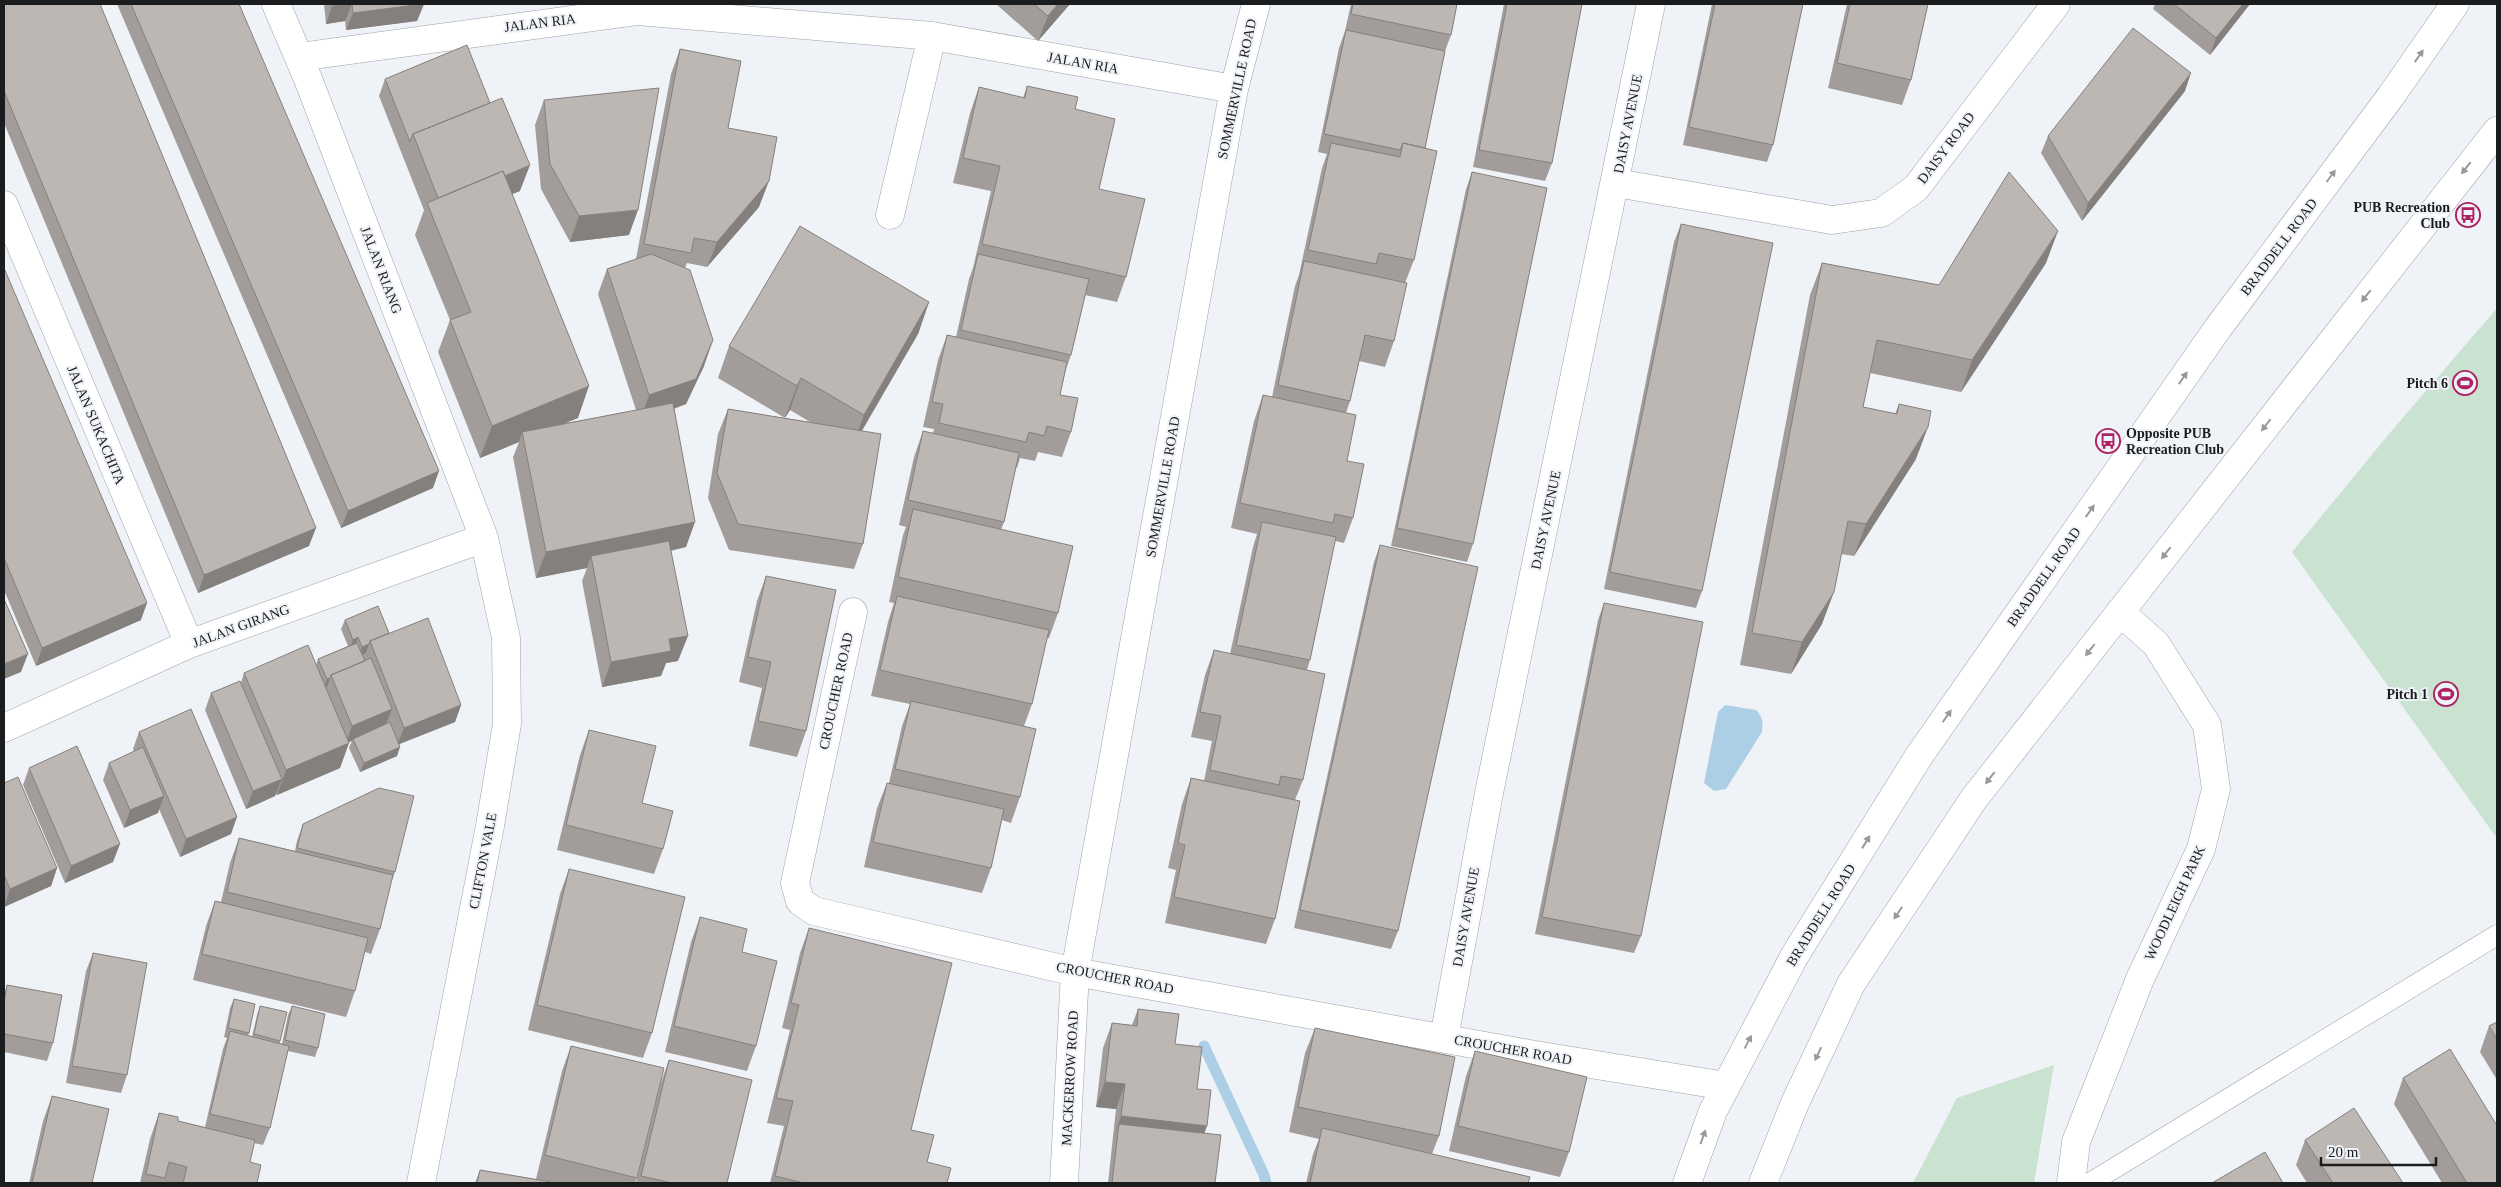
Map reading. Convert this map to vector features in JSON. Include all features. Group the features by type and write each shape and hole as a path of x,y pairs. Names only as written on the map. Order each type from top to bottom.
{"main road":[{"name":"JALAN RIANG","path":"276,4 299,57 484,538"},
{"name":"SOMMERVILLE ROAD","path":"1075,972 1234,89 1256,4"},
{"name":"DAISY AVENUE","path":"1444,1038 1489,793 1616,183 1651,4"},
{"name":"DAISY ROAD","path":"1616,183 1832,220 1881,213 1916,188 2056,4"},
{"name":"BRADDELL ROAD","path":"1687,1183 1713,1111 1795,955 1919,756 2218,328 2391,96 2455,4"},
{"name":"JALAN RIA","path":"299,57 638,7 932,36 1234,89"},
{"path":"890,214 932,36"},
{"path":"1763,1183 1795,1103 1850,984 1973,800 2497,131"},
{"name":"JALAN SUKACHITA","path":"4,205 189,644"},
{"name":"JALAN GIRANG","path":"4,728 189,644 484,538"},
{"name":"CLIFTON VALE","path":"421,1183 490,826 507,724 506,638 484,538"},
{"name":"CROUCHER ROAD","path":"853,612 795,883 800,900 814,911 1075,972 1529,1054 1726,1086"},
{"name":"WOODLEIGH PARK","path":"2070,1183 2076,1142 2140,979 2201,849 2216,789 2207,725 2156,644 2120,612"},
{"name":"MACKERROW ROAD","path":"1064,1183 1075,972"}],"lane":[{"path":"2090,1183 2497,935"}],"green space":[{"name":"Pitch 1","path":"2497,308 2496,837 2292,552 2388,435"},
{"path":"2054,1065 2034,1183 1913,1183 1957,1098"}],"water":[{"path":"1725,705 1756,710 1762,720 1762,732 1726,789 1714,791 1704,783 1718,712"}],"building":[{"path":"4,4 100,4 316,528 204,575 4,91"},
{"path":"131,4 239,4 439,471 348,511"},
{"path":"332,4 351,4 332,6"},
{"path":"352,4 423,4 353,13"},
{"path":"1034,4 1058,4 1048,16"},
{"path":"1353,4 1457,4 1451,35 1351,14"},
{"path":"1507,4 1582,4 1552,163 1479,150"},
{"path":"1715,4 1803,4 1773,145 1689,127"},
{"path":"1850,4 1928,4 1911,80 1837,63"},
{"path":"2174,4 2243,4 2216,38"},
{"path":"2133,28 2191,73 2088,203 2048,136"},
{"path":"1346,30 1445,51 1425,148 1403,143 1400,150 1324,134"},
{"path":"467,45 490,103 413,134 410,142 385,79"},
{"path":"680,49 741,61 728,128 777,137 769,181 717,242 694,238 691,253 644,244"},
{"path":"1027,86 1078,97 1075,109 1115,119 1099,189 1145,199 1126,277 982,244 1000,166 963,158 979,87 1025,98"},
{"path":"659,88 638,210 579,216 550,164 544,100"},
{"path":"502,98 530,165 505,176 503,171 438,198 413,134"},
{"path":"1331,143 1400,157 1403,143 1437,151 1414,260 1379,253 1376,264 1308,250"},
{"path":"503,171 589,386 492,426 450,320 471,312 427,203"},
{"path":"1472,172 1547,188 1473,544 1397,528"},
{"path":"2009,172 2058,231 1972,360 1877,340 1863,407 1897,414 1899,404 1931,411 1928,427 1866,524 1848,521 1834,592 1802,642 1752,633 1822,263 1939,285"},
{"path":"1681,224 1773,243 1702,591 1610,572"},
{"path":"800,226 929,302 864,415 801,378 797,386 729,346"},
{"path":"651,254 690,270 713,340 696,379 649,395 607,269"},
{"path":"978,254 1089,279 1071,355 961,330"},
{"path":"1304,261 1407,283 1394,341 1365,335 1350,401 1278,385"},
{"path":"4,268 147,603 42,648 4,558"},
{"path":"947,335 1067,362 1060,395 1078,398 1071,432 1047,426 1044,436 1029,432 1026,442 939,423 943,404 932,402"},
{"path":"1263,395 1356,415 1347,461 1364,464 1353,518 1335,514 1333,523 1240,503"},
{"path":"673,403 695,522 546,552 522,432"},
{"path":"728,409 881,434 863,544 738,524 717,473"},
{"path":"923,431 1019,453 1004,522 908,500"},
{"path":"913,509 1073,546 1058,613 898,577"},
{"path":"1262,522 1336,537 1310,660 1236,645"},
{"path":"669,541 688,636 669,639 671,651 611,662 591,556"},
{"path":"1380,545 1478,567 1398,931 1300,910"},
{"path":"766,576 836,590 806,731 758,721 771,662 748,657"},
{"path":"897,596 1049,630 1032,704 880,670"},
{"path":"4,599 28,654 4,664"},
{"path":"1604,603 1703,622 1641,936 1542,917"},
{"path":"378,606 389,633 370,641 369,644 362,647 358,637 353,640 345,620"},
{"path":"428,618 461,705 404,728 370,641"},
{"path":"357,643 365,661 331,675 327,679 318,659"},
{"path":"308,645 349,743 286,770 244,673"},
{"path":"1214,650 1325,674 1303,780 1281,776 1279,785 1210,770 1221,716 1200,712"},
{"path":"371,658 392,709 352,726 331,675"},
{"path":"240,681 282,779 253,791 211,693"},
{"path":"911,701 1036,729 1020,797 895,769"},
{"path":"191,709 237,817 186,839 139,732"},
{"path":"390,722 400,747 364,763 353,739"},
{"path":"589,730 656,746 642,803 673,811 663,849 566,825"},
{"path":"77,746 120,844 71,866 29,768"},
{"path":"143,747 164,796 130,810 109,763"},
{"path":"18,777 57,868 10,889 4,875 4,783"},
{"path":"1191,778 1300,801 1275,919 1174,897 1185,845 1178,843"},
{"path":"887,783 1004,809 991,868 873,842"},
{"path":"379,788 414,796 395,872 297,848 303,824"},
{"path":"239,838 393,875 380,929 227,892"},
{"path":"569,869 685,897 652,1033 537,1005"},
{"path":"215,901 368,938 355,991 202,954"},
{"path":"700,917 747,929 742,952 777,961 756,1046 674,1026"},
{"path":"809,928 952,963 911,1130 934,1135 927,1162 951,1168 947,1183 804,1183 775,1176 793,1101 776,1098 799,1005 791,1003"},
{"path":"93,953 147,963 127,1075 72,1066"},
{"path":"7,985 62,995 53,1043 4,1034 4,1003"},
{"path":"234,999 255,1004 249,1033 228,1028"},
{"path":"260,1006 287,1012 280,1041 254,1034"},
{"path":"292,1006 325,1014 318,1048 285,1040"},
{"path":"1138,1009 1179,1014 1175,1044 1202,1047 1197,1089 1211,1090 1207,1126 1121,1116 1125,1084 1105,1082 1112,1023 1137,1026"},
{"path":"2497,1022 2497,1039 2489,1026"},
{"path":"1315,1028 1455,1057 1439,1136 1298,1107"},
{"path":"230,1031 289,1046 270,1128 210,1114"},
{"path":"571,1046 664,1068 637,1178 545,1155"},
{"path":"2450,1049 2497,1123 2497,1183 2467,1183 2403,1078"},
{"path":"1475,1051 1587,1077 1569,1152 1458,1126"},
{"path":"669,1060 752,1080 727,1183 672,1183 641,1176"},
{"path":"52,1096 109,1109 92,1183 32,1183"},
{"path":"2354,1108 2403,1183 2333,1183 2305,1140"},
{"path":"159,1113 178,1117 178,1121 255,1140 250,1162 261,1165 257,1183 183,1183 187,1167 169,1162 165,1178 146,1174"},
{"path":"1119,1124 1221,1135 1215,1183 1112,1183"},
{"path":"1322,1128 1530,1177 1528,1183 1310,1183"},
{"path":"2265,1152 2283,1183 2212,1183"},
{"path":"480,1170 551,1182 551,1183 477,1183"}],"waterway":[{"path":"1204,1046 1266,1183"}],"place":[{"name":"PUB Recreation Club","path":"2468,215"},
{"name":"Pitch 6","path":"2465,383"},
{"name":"Opposite PUB Recreation Club","path":"2108,441"},
{"name":"Pitch 1","path":"2446,694"}]}
